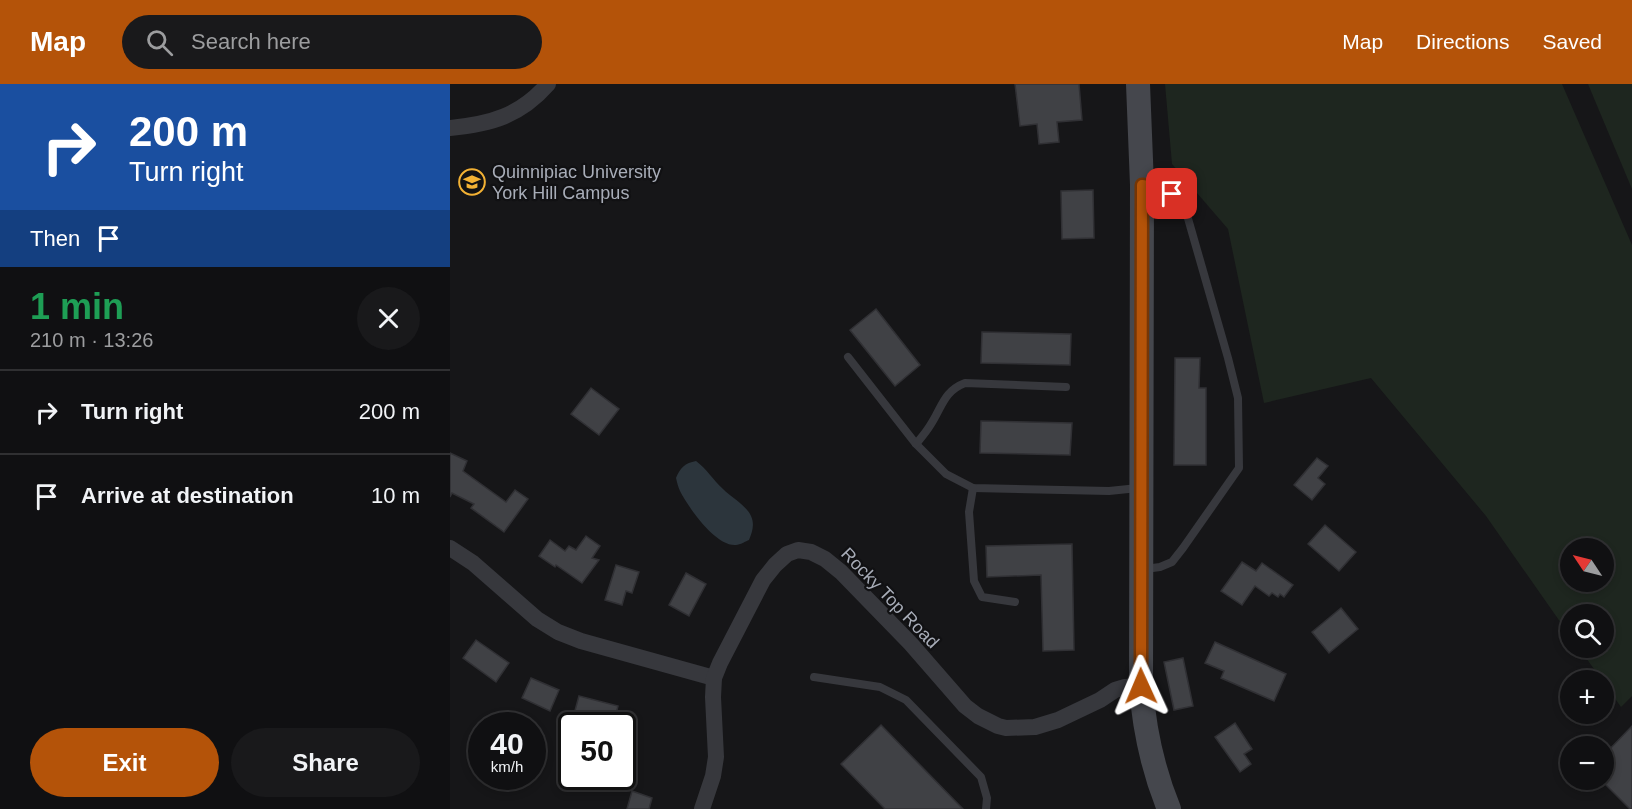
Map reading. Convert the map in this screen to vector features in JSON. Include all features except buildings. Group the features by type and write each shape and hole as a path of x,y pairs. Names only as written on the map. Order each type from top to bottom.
{"main road":[{"path":"1138,84 1142,185 1141,686 1148,743 1169,809"}],"street":[{"path":"450,128 486,123 506,116 524,106 548,84"},
{"path":"450,548 473,563 537,619 558,632 581,641 714,678"},
{"name":"Rocky Top Road","path":"702,809 713,776 716,757 712,710 714,678 764,580 787,554 798,550 811,552 825,559 841,572 911,644 965,706 988,722 1006,728 1035,727 1058,720 1115,690 1141,686"}],"lane":[{"path":"1141,570 1160,567 1172,562 1239,468 1238,398 1185,208 1172,194 1160,188 1142,185"},
{"path":"848,357 916,444 946,474 974,488 1109,491 1141,488"},
{"path":"916,444 930,426 948,393 965,383 1066,387"},
{"path":"974,488 969,512 974,581 982,597 1015,603"},
{"path":"814,677 880,687 906,700 981,777 987,798 986,809"}],"shaded area":[{"path":"1165,84 1562,84 1632,245 1632,696 1621,707 1614,697 1614,670 1595,670 1586,658 1614,658 1614,604 1560,604 1560,622 1486,516 1371,378 1264,403 1228,229 1172,164"},
{"path":"1588,84 1632,84 1632,189"},
{"path":"696,461 719,486 749,512 753,525 749,540 736,545 720,540 703,525 689,506 680,491 676,478 683,466"}],"place":[{"name":"Quinnipiac University York Hill Campus","path":"472,182"}],"route":[{"path":"1141,686 1142,185 1160,188 1172,194"}]}
